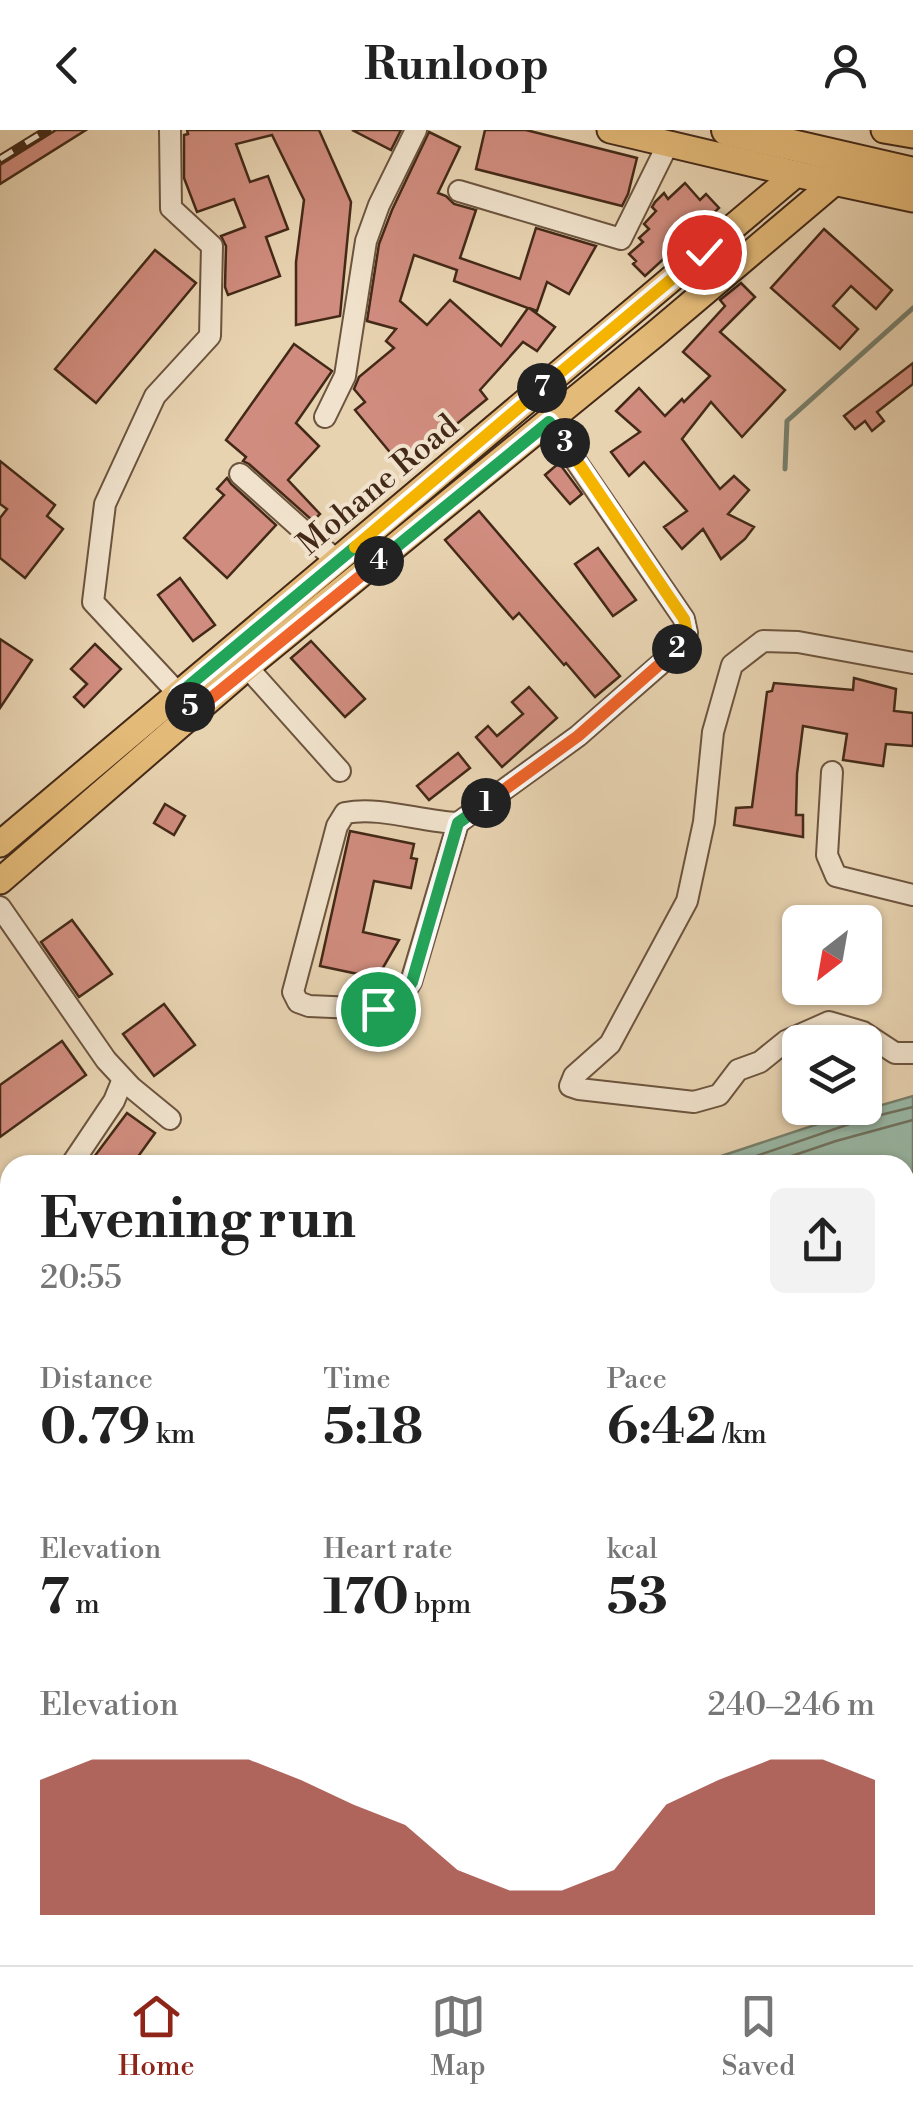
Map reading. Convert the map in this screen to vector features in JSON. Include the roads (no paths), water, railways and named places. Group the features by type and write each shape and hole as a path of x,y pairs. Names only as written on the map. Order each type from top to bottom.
{"highway":[{"path":"727,130 913,172"},
{"path":"795,130 903,137"}],"main road":[{"path":"610,130 913,199"},
{"name":"Mohane Road","path":"0,881 337,562 796,174"},
{"name":"Mohane Road","path":"0,844 187,703 247,668 836,182"}],"street":[{"path":"170,130 171,208 212,246 210,336 154,396 105,504 92,602 187,703"},
{"path":"324,417 345,376 366,241 416,130"},
{"path":"460,191 621,238 675,145"},
{"path":"640,221 675,145"},
{"path":"458,823 360,810 345,813 337,826 293,992 298,1002 309,1006 378,1009 398,1002 412,982 458,823 578,736 681,646 687,633 684,619 549,422"},
{"path":"240,474 337,562"},
{"path":"913,663 798,642 763,641 732,665 713,732 704,822 688,901 610,1044 574,1076 570,1086 694,1102 719,1095 738,1070 760,1062 786,1042 829,1022 863,1032 895,1053 913,1053"},
{"path":"247,668 340,771"},
{"path":"832,772 827,855 836,876 913,895"},
{"path":"0,907 106,1060 123,1080 170,1119"},
{"path":"78,1155 114,1101 123,1080"}],"water":[{"path":"913,1096 913,1155 724,1155 815,1125 882,1125 882,1105"}],"waterway":[{"path":"785,469 787,421 913,308"}],"railway":[{"path":"0,159 47,130"}]}
